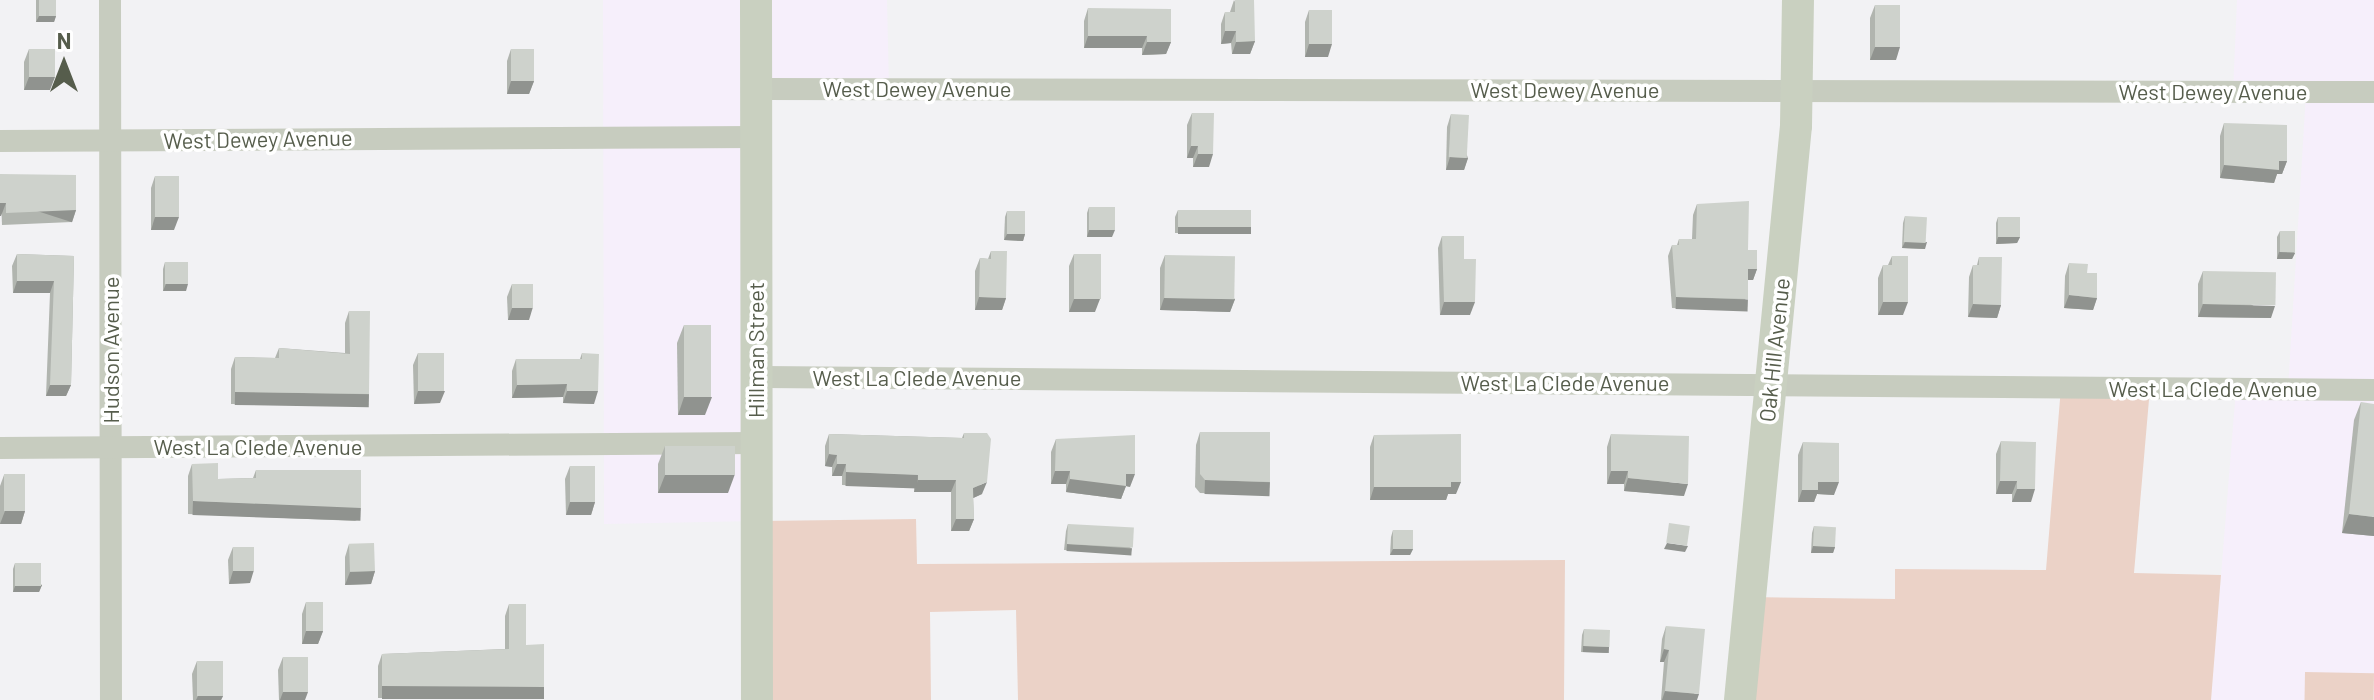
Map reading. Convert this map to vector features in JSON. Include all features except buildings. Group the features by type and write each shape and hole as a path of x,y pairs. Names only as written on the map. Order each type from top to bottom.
{"street":[{"name":"Hudson Avenue","path":"110,0 111,700"},
{"name":"Hillman Street","path":"756,0 757,700"},
{"name":"Oak Hill Avenue","path":"1740,700 1797,91 1798,0"},
{"name":"West Dewey Avenue","path":"756,89 2374,92"},
{"name":"West Dewey Avenue","path":"0,141 756,137"},
{"name":"West La Clede Avenue","path":"756,377 2374,390"},
{"name":"West La Clede Avenue","path":"0,448 756,443"}],"shaded area":[{"path":"603,0 887,0 889,89 756,89 756,521 604,524"},
{"path":"2237,0 2374,0 2374,700 2211,700 2236,389 2288,389 2306,93 2233,92"},
{"path":"2061,387 2150,388 2134,573 2221,575 2211,700 1741,700 1750,597 1895,599 1895,569 2046,570"},
{"path":"916,519 917,564 1565,560 1564,700 1018,700 1016,610 930,612 931,700 757,700 756,521"},
{"path":"2305,672 2374,673 2374,700 2305,700"}]}
